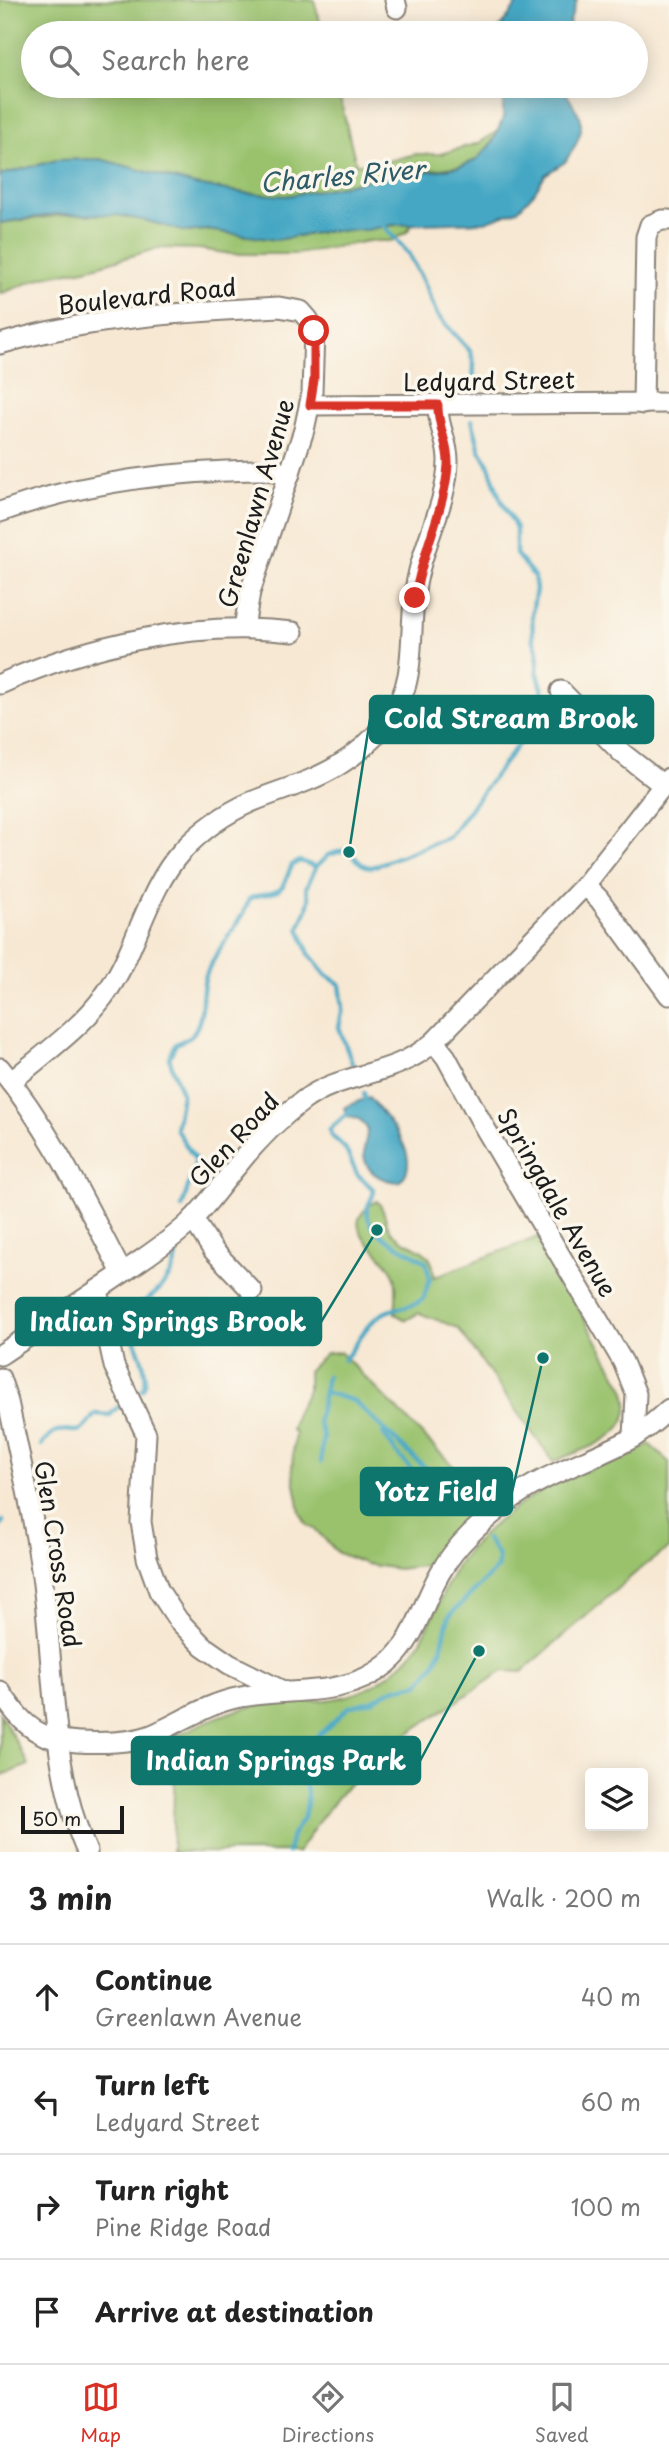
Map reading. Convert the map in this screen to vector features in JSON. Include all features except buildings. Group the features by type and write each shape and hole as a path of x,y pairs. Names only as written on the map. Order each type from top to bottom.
{"street":[{"path":"643,404 646,237 650,225 669,220"},
{"name":"Boulevard Road","path":"0,344 60,329 159,314 279,307 301,311"},
{"name":"Greenlawn Avenue","path":"244,628 250,592 310,405 315,338 311,324 301,311"},
{"name":"Ledyard Street","path":"310,405 669,403"},
{"path":"122,1273 57,1148 6,1075 87,1015 105,995 168,869 184,850 226,815 338,765 361,748 393,712 403,695 408,676 411,617 418,575 447,477 447,451 438,420 438,405"},
{"path":"0,512 75,491 162,476 244,470 290,474"},
{"path":"0,684 64,660 126,643 184,632 244,628 293,632"},
{"path":"561,691 622,753 666,782"},
{"name":"Glen Road","path":"0,1355 174,1236 193,1219 254,1146 307,1098 334,1084 397,1065 434,1042 585,885 666,782"},
{"path":"585,885 599,899 669,995"},
{"name":"Springdale Avenue","path":"434,1042 446,1057 618,1353 635,1389 637,1405 634,1437"},
{"path":"193,1219 213,1250 252,1291"},
{"path":"174,1236 213,1250"},
{"path":"98,1290 114,1366 146,1434 141,1522 152,1573 163,1597 183,1626 210,1651 229,1664 284,1691"},
{"name":"Glen Cross Road","path":"0,1378 8,1402 40,1560 59,1740 68,1796 87,1852"},
{"name":"Springdale Avenue","path":"635,1389 666,1412"},
{"path":"0,1691 31,1728 41,1734 59,1740 116,1742 155,1734 207,1706 232,1698 343,1687 363,1679 385,1666 401,1650 446,1563 480,1526 514,1497 539,1481 634,1437 666,1412"},
{"path":"229,1664 232,1698"}],"green space":[{"path":"0,0 314,0 320,21 21,21 21,98 340,98 356,164 384,162 416,154 440,154 479,143 499,130 485,152 476,160 462,166 381,177 286,196 195,185 100,159 57,160 0,175"},
{"path":"81,213 143,219 186,232 206,230 276,240 328,231 413,223 407,232 391,241 368,241 297,254 231,254 199,249 159,248 90,268 43,277 0,294 0,223"},
{"path":"377,1201 391,1231 428,1256 434,1277 538,1237 624,1389 627,1406 625,1419 618,1430 594,1445 553,1462 458,1328 419,1313 406,1320 395,1314 394,1275 359,1229 359,1220 364,1211"},
{"path":"340,1352 488,1501 452,1537 430,1565 398,1569 366,1564 338,1553 316,1530 307,1525 300,1512 292,1467 295,1432 291,1430 308,1390 308,1371 326,1353"},
{"path":"649,1444 669,1462 669,1548 641,1568 522,1672 503,1671 345,1775 354,1778 324,1814 298,1852 172,1852 176,1736 239,1710 275,1703 334,1699 362,1691 375,1684 414,1651 462,1558 493,1525 529,1498"},
{"path":"0,1713 29,1765 0,1776"}],"water":[{"path":"518,0 577,0 570,21 504,21"},
{"path":"503,98 569,98 581,118 581,131 565,162 545,175 534,193 518,210 485,222 392,225 367,230 328,231 276,240 206,230 186,232 117,215 57,214 0,223 0,175 57,160 100,159 195,185 286,196 381,177 462,166 476,160 493,142 503,118"},
{"path":"369,1097 392,1125 406,1149 406,1172 399,1182 379,1177 366,1164 364,1148 367,1128 359,1119 347,1117 344,1108"}],"waterway":[{"path":"382,224 408,253 437,315 470,351 474,364 473,388"},
{"path":"182,1207 196,1161 176,1129 182,1094 169,1058 176,1044 189,1038 199,1023 206,975 249,899 278,890 284,885 292,865 300,861 316,867 328,855 345,850 364,865 372,867 449,837 534,723 545,698 537,671 538,652 533,639 532,614 536,589 534,576 516,554 516,528 500,498 487,461 480,451 472,420"},
{"path":"316,867 306,888 309,899 299,928 309,954 326,975 340,984 343,1008 339,1027 353,1066"},
{"path":"364,1093 365,1102"},
{"path":"344,1360 365,1329 376,1319 387,1311 423,1299 430,1279 426,1262 382,1236 369,1220 367,1208 374,1190 357,1174 345,1148 329,1130 349,1112"},
{"path":"142,1390 145,1383 143,1364 126,1314 161,1287 173,1269 176,1256"},
{"path":"327,1376 324,1392 354,1401 442,1484 472,1523"},
{"path":"321,1462 323,1436 318,1421 324,1392"},
{"path":"41,1445 54,1432 80,1431 95,1414 110,1415 121,1404"},
{"path":"383,1433 395,1451 429,1489"},
{"path":"0,1526 3,1521"},
{"path":"288,1852 292,1835 303,1818 307,1804 307,1790 298,1764 303,1750 349,1707 372,1701 393,1689 419,1684 435,1663 449,1616 497,1568 497,1556 486,1539"}],"place":[{"name":"Cold Stream Brook","path":"349,852"},
{"name":"Indian Springs Brook","path":"377,1230"},
{"name":"Yotz Field","path":"543,1358"},
{"name":"Indian Springs Park","path":"479,1651"}],"route":[{"path":"314,331 314,380 310,405 438,405 438,420 447,451 447,477 418,575 415,598"}],"water label":[{"name":"Charles River","path":"342,175"}]}
